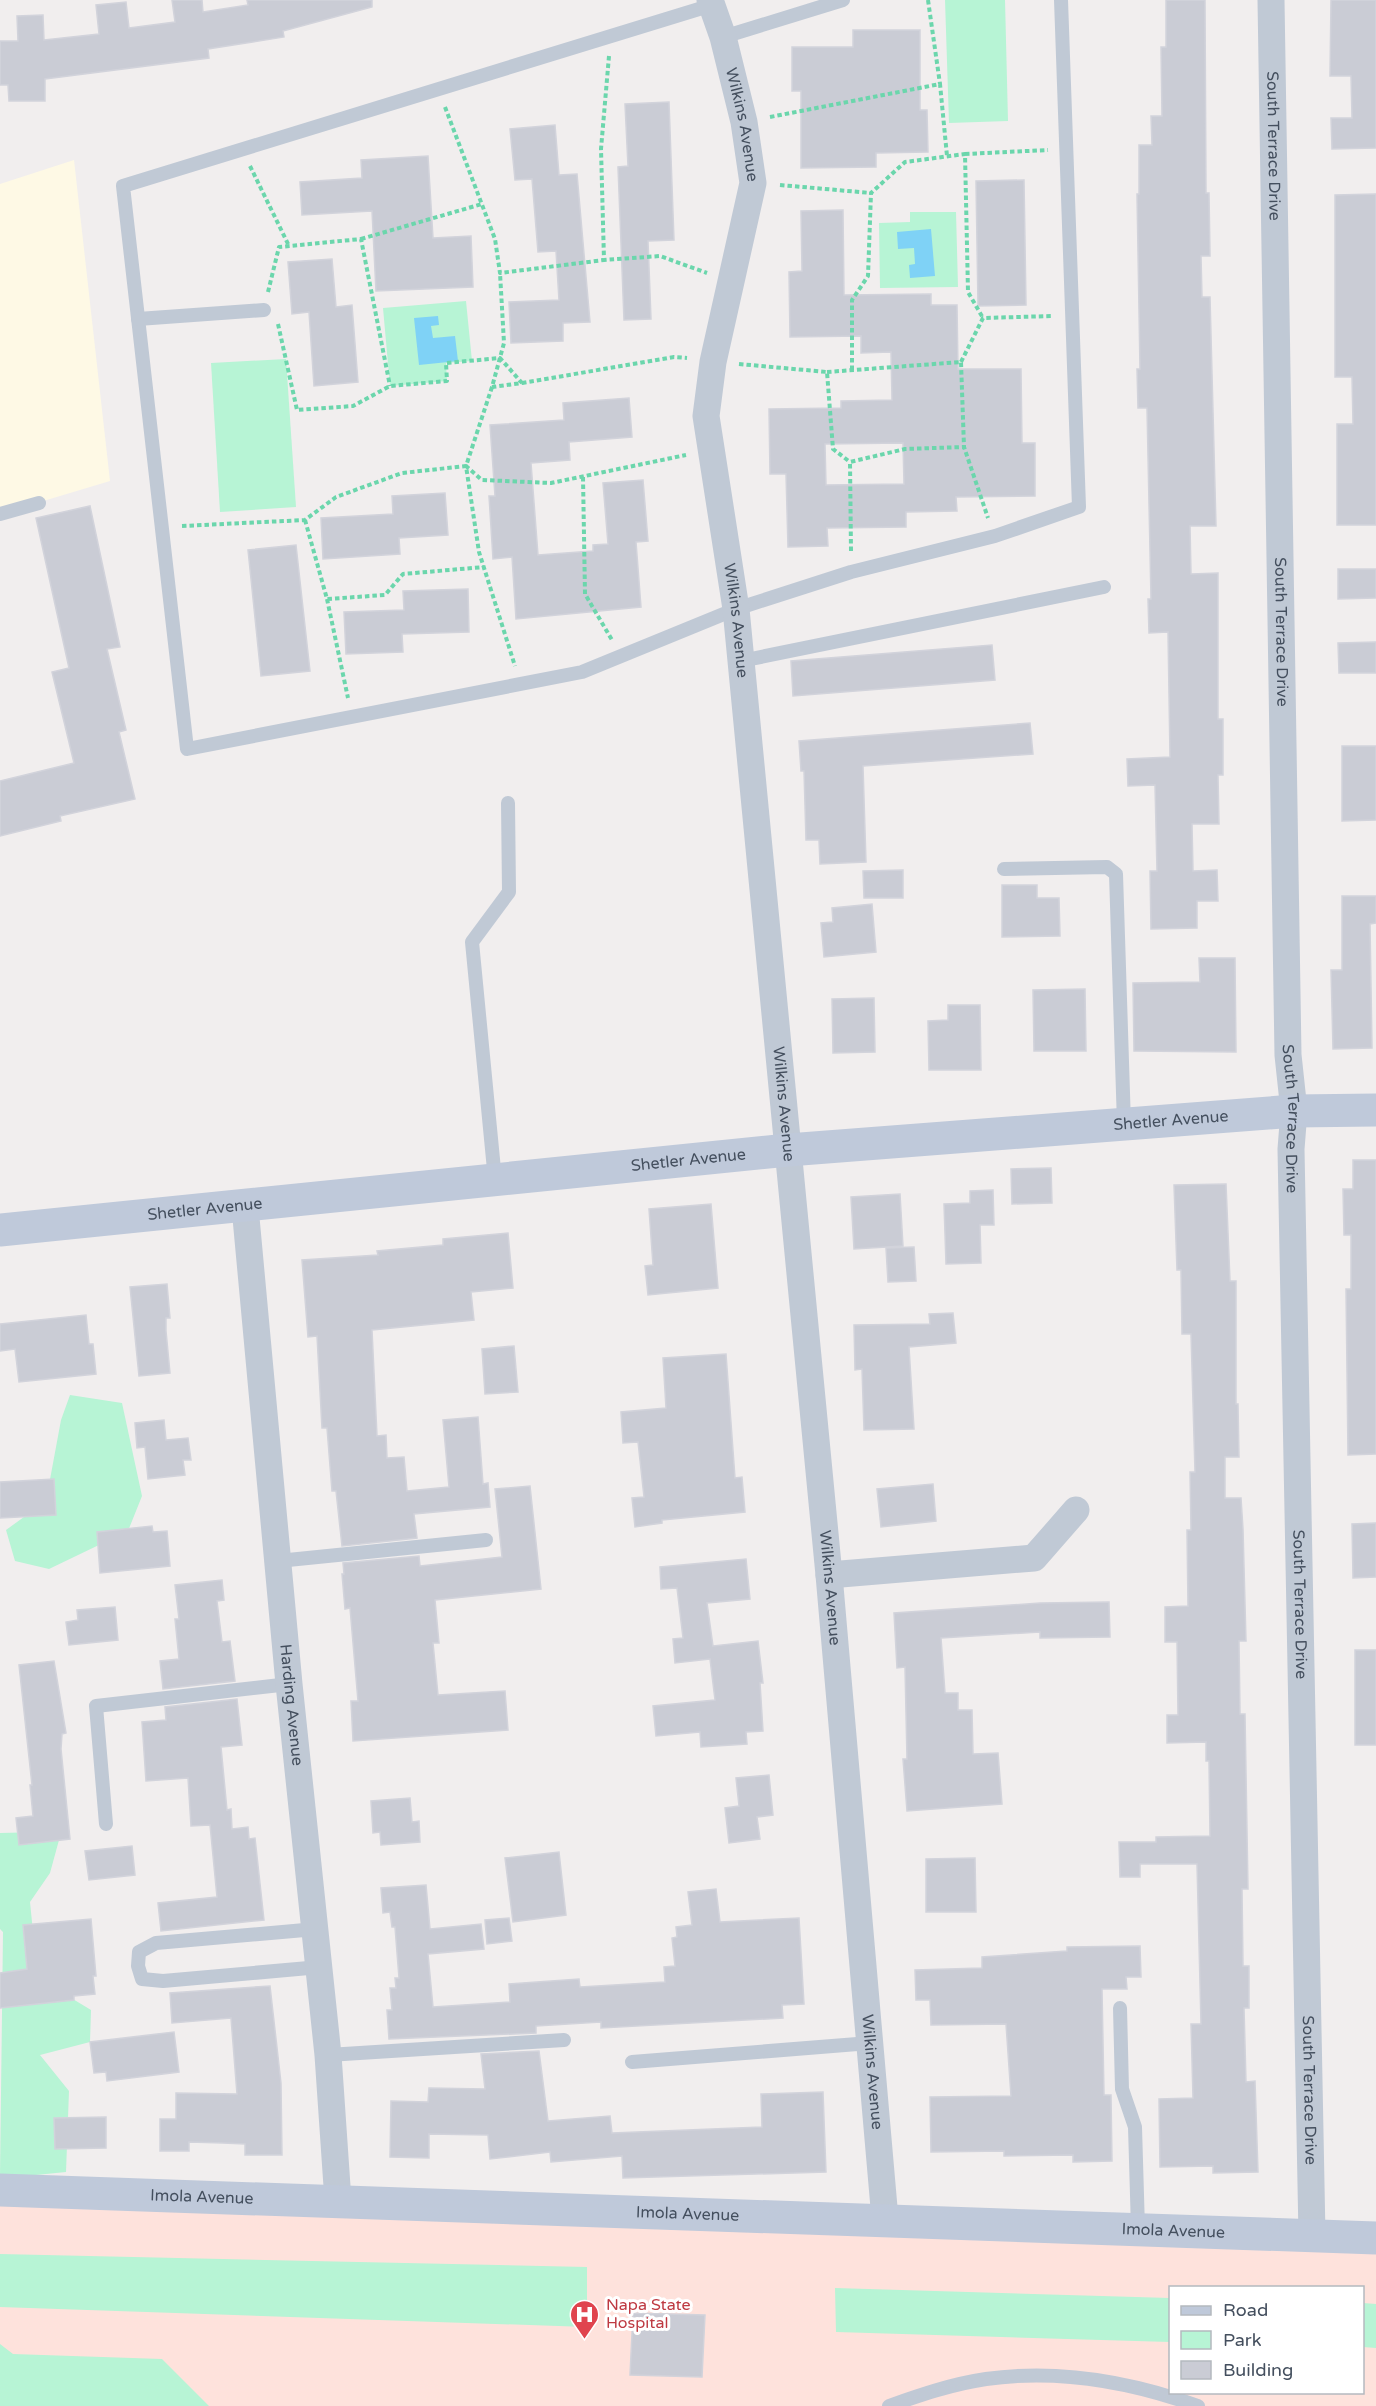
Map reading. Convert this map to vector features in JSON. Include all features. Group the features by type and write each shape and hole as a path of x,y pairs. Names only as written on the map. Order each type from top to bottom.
{"street":[{"name":"South Terrace Drive","path":"1271,0 1288,1055 1294,1111 1291,1149 1312,2236"},
{"name":"Wilkins Avenue","path":"711,3 723,37 744,122 753,183 730,281 706,416 736,609 829,1575 885,2219"},
{"name":"Shetler Avenue","path":"0,1230 245,1207 788,1150 1294,1111 1376,1110"},
{"name":"Harding Avenue","path":"245,1207 289,1684 320,1967 338,2201"},
{"path":"829,1575 1034,1558 1076,1510"},
{"name":"Imola Avenue","path":"0,2190 885,2219 1376,2238"}],"lane":[{"path":"723,37 843,0"},
{"path":"711,3 123,186 187,749 582,672 736,609 851,572 995,536 1079,507 1061,0"},
{"path":"138,319 264,310"},
{"path":"0,514 39,503"},
{"path":"741,661 1104,587"},
{"path":"495,1180 472,942 509,892 508,803"},
{"path":"1004,869 1107,867 1116,874 1124,1124"},
{"path":"278,1561 486,1540"},
{"path":"105,1824 96,1706 289,1684"},
{"path":"316,1929 156,1943 139,1952 138,1966 142,1979 163,1981 320,1967"},
{"path":"1120,2008 1122,2088 1135,2127 1138,2229"},
{"path":"328,2055 564,2040"},
{"path":"632,2062 870,2043"},
{"path":"889,2406 938,2390 976,2381 1034,2377 1108,2382 1160,2392 1198,2406"}],"path":[{"path":"928,0 947,156"},
{"path":"604,260 601,149 611,36"},
{"path":"744,122 940,84"},
{"path":"439,89 495,239 500,273 504,343 466,466 484,567 520,684"},
{"path":"852,370 852,300 868,276 872,193 905,162 964,154 1066,149"},
{"path":"242,150 289,246"},
{"path":"964,154 968,292 983,318"},
{"path":"753,183 872,193"},
{"path":"482,204 361,239 279,248 264,310 279,325 297,410 353,406 390,386 447,381 446,363 500,358"},
{"path":"361,239 390,386"},
{"path":"500,273 604,260 660,256 730,281"},
{"path":"983,318 1072,315"},
{"path":"983,318 961,362 964,447 995,536"},
{"path":"492,387 522,383 500,358"},
{"path":"827,372 961,362"},
{"path":"851,572 850,462 905,449 964,447"},
{"path":"162,527 305,520 336,497 402,473 466,466 482,480 551,483 711,449"},
{"path":"583,477 585,594 622,656"},
{"path":"305,520 327,599 352,717"},
{"path":"327,599 385,595 403,574 484,567"}],"shaded area":[{"path":"74,160 110,481 0,514 0,184"},
{"name":"Napa State Hospital","path":"0,2190 1376,2238 1376,2406 0,2406"}],"green space":[{"path":"945,0 1005,0 1008,121 949,123"},
{"path":"910,212 956,212 958,287 880,288 879,223 910,222"},
{"path":"466,301 472,361 446,363 447,381 390,386 383,308"},
{"path":"286,359 296,507 220,512 211,363"},
{"path":"70,1395 122,1403 142,1496 128,1531 49,1569 15,1561 6,1530 46,1501 61,1420"},
{"path":"42,1832 59,1840 50,1873 30,1902 35,1952 53,1987 91,2010 90,2042 40,2055 69,2091 66,2172 16,2177 0,2175 3,1932 0,1929 0,1833"},
{"path":"0,2254 587,2267 587,2327 0,2307"},
{"path":"835,2288 1169,2298 1169,2342 836,2332"},
{"path":"1364,2303 1376,2304 1376,2348 1364,2347"},
{"path":"0,2344 13,2354 162,2359 209,2406 0,2406"}],"water":[{"path":"931,229 935,276 910,278 909,265 915,264 914,248 898,249 897,232"},
{"path":"438,316 439,325 431,326 433,338 455,336 458,361 419,365 414,318"}],"building":[{"path":"172,0 202,0 203,12 248,5 247,0 372,0 372,7 283,31 284,37 208,49 209,58 45,79 45,101 9,101 8,85 0,85 0,41 18,41 17,16 43,15 44,40 99,34 96,5 126,2 129,28 175,22"},
{"path":"1166,0 1205,0 1206,193 1209,193 1210,256 1201,256 1202,297 1210,297 1216,526 1190,526 1191,574 1218,573 1218,719 1223,719 1223,775 1218,775 1219,824 1192,824 1193,871 1217,870 1218,901 1197,901 1197,928 1151,929 1150,871 1157,871 1155,785 1128,786 1127,759 1170,757 1168,632 1149,633 1148,599 1151,599 1147,408 1138,408 1137,369 1140,369 1137,194 1139,194 1139,145 1152,145 1151,116 1162,116 1161,47 1166,47"},
{"path":"1331,0 1376,0 1376,148 1332,149 1331,118 1352,118 1351,76 1330,76"},
{"path":"853,30 920,30 920,110 927,110 928,152 876,153 876,167 801,168 801,91 792,91 792,47 853,47"},
{"path":"669,102 674,240 648,241 651,319 624,320 618,167 628,166 625,104"},
{"path":"555,125 559,175 577,174 590,322 563,323 563,341 511,343 509,302 559,300 556,251 538,252 532,179 515,180 510,129"},
{"path":"428,156 433,238 471,236 473,287 376,291 372,211 302,215 300,182 362,178 361,160"},
{"path":"1024,180 1026,305 978,306 976,181"},
{"path":"1376,194 1376,525 1337,525 1337,424 1353,424 1352,377 1335,377 1335,195"},
{"path":"843,210 844,295 931,294 931,305 957,305 958,369 1021,369 1022,443 1035,443 1035,496 956,497 957,511 906,512 906,527 827,528 828,546 788,547 786,474 770,474 769,409 841,408 841,401 892,400 891,352 861,353 861,336 790,337 789,272 802,271 801,211","holes":["903,443 904,484 826,485 825,444"]},
{"path":"332,259 336,307 352,305 358,382 314,386 309,312 292,314 288,262"},
{"path":"629,398 632,437 569,442 570,460 531,463 538,555 593,551 593,545 608,544 603,483 643,480 648,541 636,542 641,607 516,619 512,557 493,559 489,496 495,496 490,425 564,420 563,403"},
{"path":"445,493 448,535 399,538 400,554 323,559 321,518 393,514 392,496"},
{"path":"90,506 120,647 107,649 126,730 119,732 135,799 60,816 61,821 0,836 0,781 74,763 52,672 69,668 36,518"},
{"path":"296,545 310,671 261,676 248,550"},
{"path":"1338,569 1376,569 1376,598 1338,599"},
{"path":"468,589 469,632 402,634 403,652 346,654 344,612 404,610 403,591"},
{"path":"1376,642 1376,673 1339,673 1338,643"},
{"path":"992,645 995,680 793,696 791,661"},
{"path":"1030,723 1033,754 863,766 866,862 820,864 819,840 806,840 804,771 801,771 799,741"},
{"path":"1342,746 1376,746 1376,820 1342,821"},
{"path":"903,870 903,898 864,898 863,871"},
{"path":"1002,885 1037,885 1037,898 1059,898 1060,936 1002,937"},
{"path":"1342,896 1376,896 1376,923 1370,924 1372,1048 1333,1049 1331,970 1342,970"},
{"path":"872,904 876,952 824,957 821,923 833,922 832,908"},
{"path":"1199,958 1235,958 1236,1052 1134,1051 1133,983 1200,982"},
{"path":"1085,989 1086,1051 1034,1051 1033,990"},
{"path":"874,998 875,1052 833,1053 832,999"},
{"path":"948,1005 980,1005 981,1070 929,1070 928,1021 948,1020"},
{"path":"1353,1160 1376,1160 1376,1454 1348,1455 1346,1289 1351,1289 1351,1235 1344,1235 1343,1189 1353,1189"},
{"path":"1051,1168 1052,1203 1012,1204 1011,1169"},
{"path":"1226,1184 1230,1281 1236,1281 1236,1404 1238,1404 1239,1457 1225,1457 1225,1498 1241,1498 1243,1529 1246,1641 1239,1641 1240,1714 1245,1714 1248,1889 1242,1889 1243,1966 1249,1966 1249,2008 1244,2008 1246,2082 1255,2081 1258,2172 1213,2173 1213,2166 1160,2167 1159,2099 1193,2098 1191,2024 1201,2024 1197,1864 1140,1864 1140,1877 1120,1877 1119,1842 1156,1842 1156,1837 1210,1836 1209,1761 1206,1761 1206,1742 1167,1743 1167,1715 1178,1715 1177,1642 1165,1642 1165,1607 1188,1606 1187,1530 1191,1530 1190,1472 1195,1472 1191,1334 1182,1334 1181,1270 1177,1270 1174,1185"},
{"path":"993,1190 994,1225 980,1225 981,1263 946,1264 944,1204 970,1203 970,1191"},
{"path":"900,1194 903,1246 854,1249 851,1197"},
{"path":"711,1204 718,1288 648,1295 645,1266 653,1265 649,1209"},
{"path":"508,1233 513,1288 471,1292 474,1320 372,1330 377,1436 386,1435 387,1458 404,1457 407,1491 449,1487 443,1420 478,1417 483,1484 488,1483 490,1507 414,1514 417,1538 342,1546 336,1491 332,1491 327,1428 322,1428 317,1336 308,1337 302,1260 378,1255 377,1251 443,1245 443,1239"},
{"path":"914,1247 916,1281 888,1282 886,1248"},
{"path":"167,1284 170,1318 166,1318 166,1331 170,1373 139,1376 130,1287"},
{"path":"953,1313 956,1343 909,1347 914,1429 864,1430 862,1369 855,1370 854,1325 930,1324 929,1314"},
{"path":"86,1315 89,1344 93,1344 96,1374 19,1382 15,1349 0,1351 0,1324"},
{"path":"514,1346 518,1392 485,1394 482,1349"},
{"path":"726,1354 735,1478 742,1477 745,1512 662,1520 662,1523 635,1527 632,1498 644,1497 638,1442 623,1443 621,1412 666,1408 663,1358"},
{"path":"164,1420 166,1440 188,1438 191,1460 183,1460 185,1475 148,1479 145,1447 137,1448 135,1423"},
{"path":"54,1479 56,1515 0,1518 0,1482"},
{"path":"933,1484 936,1521 881,1527 877,1489"},
{"path":"530,1486 541,1589 435,1600 439,1643 433,1643 438,1695 505,1691 508,1730 353,1741 351,1701 358,1701 350,1608 345,1609 343,1563 419,1556 420,1566 502,1557 495,1489"},
{"path":"1376,1523 1376,1577 1353,1578 1352,1524"},
{"path":"152,1526 153,1532 167,1531 170,1566 100,1573 97,1532"},
{"path":"746,1559 750,1599 707,1603 713,1646 758,1641 763,1683 760,1683 763,1731 746,1732 747,1744 701,1747 700,1732 656,1736 653,1706 715,1700 710,1659 675,1663 673,1639 683,1638 677,1588 661,1589 660,1567"},
{"path":"222,1580 224,1600 217,1601 222,1642 230,1641 235,1681 163,1689 160,1661 179,1659 175,1619 179,1619 175,1585"},
{"path":"1109,1602 1110,1637 1040,1638 1040,1632 941,1638 945,1693 958,1693 958,1710 972,1710 973,1754 998,1753 1002,1804 907,1811 903,1759 907,1759 905,1667 897,1668 894,1613 1040,1603"},
{"path":"115,1607 118,1640 69,1645 66,1622 78,1620 77,1610"},
{"path":"1355,1650 1376,1650 1376,1745 1355,1745"},
{"path":"54,1661 66,1733 62,1734 61,1749 70,1839 19,1845 16,1818 33,1816 30,1785 32,1785 19,1665"},
{"path":"237,1699 242,1745 221,1747 227,1810 231,1809 232,1829 248,1827 249,1839 255,1838 264,1920 161,1931 158,1903 217,1897 210,1825 191,1826 188,1778 146,1781 142,1722 166,1720 165,1707"},
{"path":"769,1775 773,1815 757,1817 760,1839 729,1843 725,1808 739,1806 736,1778"},
{"path":"410,1798 412,1822 419,1821 420,1842 381,1845 380,1832 373,1833 371,1801"},
{"path":"132,1846 135,1875 89,1880 85,1851"},
{"path":"559,1852 566,1915 513,1922 505,1858"},
{"path":"975,1858 976,1912 926,1912 926,1859"},
{"path":"426,1885 430,1929 481,1924 484,1949 428,1954 433,2007 510,2002 509,1984 579,1979 580,1987 665,1982 664,1967 675,1966 672,1938 677,1937 676,1927 692,1925 688,1892 716,1889 720,1922 799,1918 804,2004 782,2005 783,2018 601,2028 601,2022 536,2026 536,2033 389,2039 387,2010 392,2010 390,1988 396,1988 395,1978 399,1978 395,1927 392,1927 390,1912 383,1913 381,1888"},
{"path":"509,1918 512,1941 487,1944 485,1920"},
{"path":"91,1919 96,1976 93,1976 95,1994 74,1996 74,2000 0,2008 0,1973 27,1969 23,1925"},
{"path":"1140,1946 1141,1977 1126,1977 1127,1989 1102,1989 1104,2095 1111,2095 1112,2161 1073,2162 1073,2155 1004,2156 1004,2151 931,2152 930,2097 1011,2096 1006,2024 931,2025 930,2000 916,2000 915,1970 982,1968 982,1957 1067,1951 1067,1947"},
{"path":"270,1986 281,2083 282,2155 245,2155 245,2144 223,2143 189,2142 189,2151 160,2151 160,2119 176,2119 176,2093 237,2094 231,2018 172,2023 170,1993"},
{"path":"174,2032 179,2072 107,2081 106,2072 94,2073 90,2042"},
{"path":"539,2051 548,2121 610,2116 612,2133 762,2127 761,2094 823,2092 826,2172 623,2178 622,2156 551,2162 550,2152 490,2159 488,2135 429,2134 429,2158 390,2157 391,2101 428,2102 429,2088 485,2089 481,2054"},
{"path":"106,2117 106,2148 55,2149 54,2118"},
{"path":"633,2313 705,2315 702,2377 630,2375"}],"place":[{"name":"Napa State Hospital","path":"585,2340"}]}
